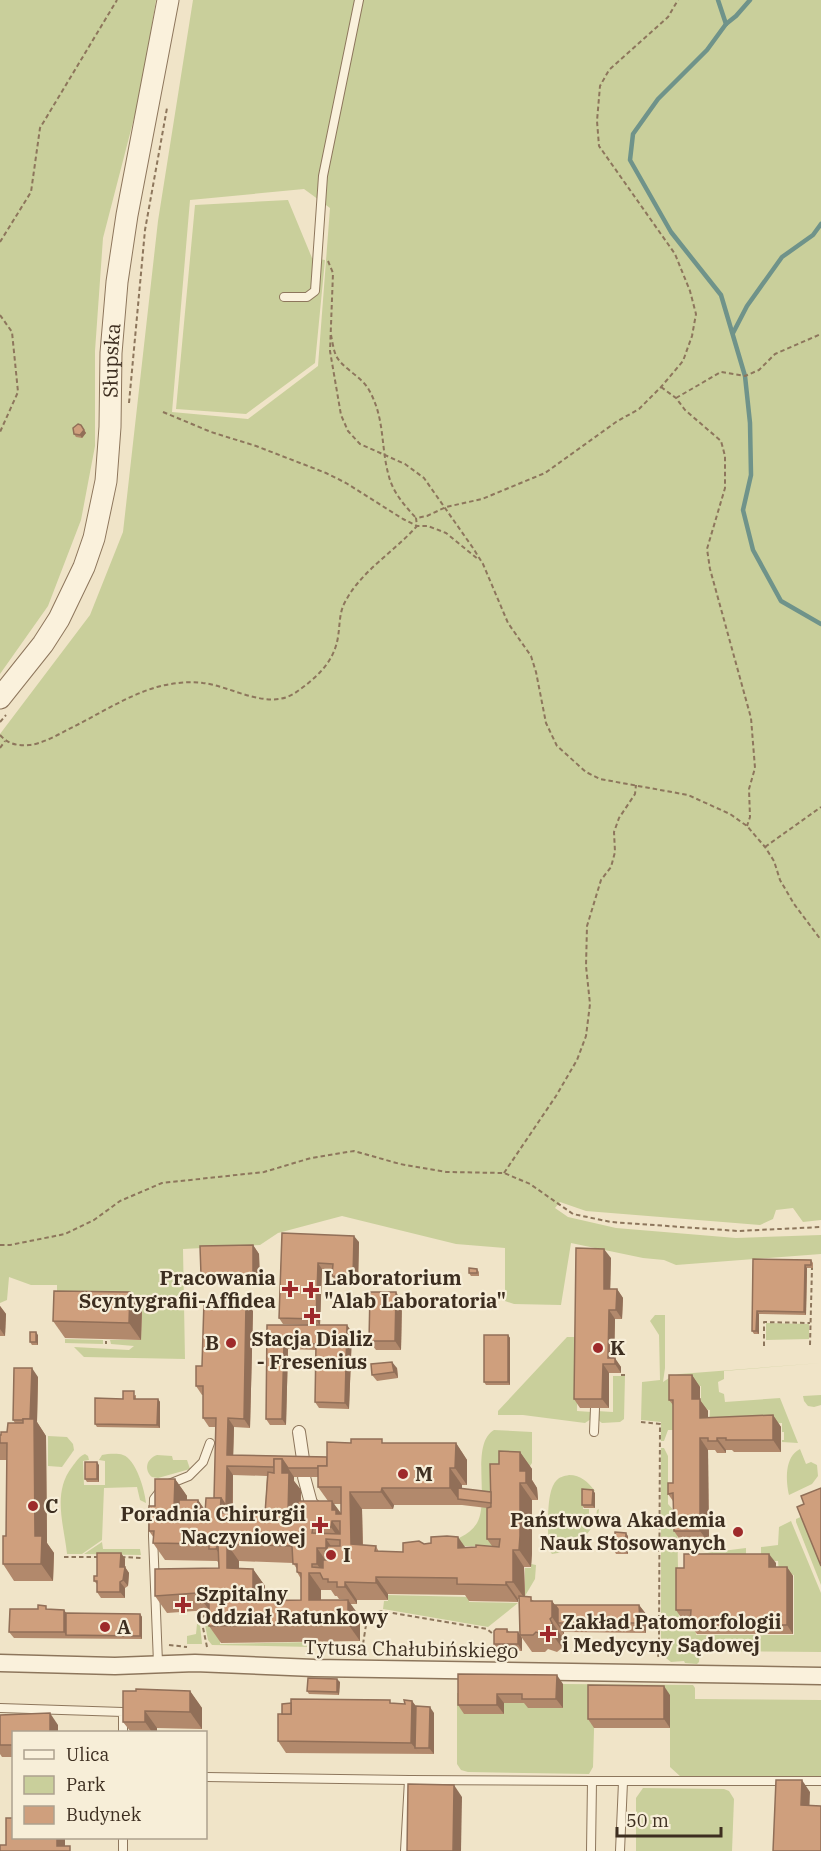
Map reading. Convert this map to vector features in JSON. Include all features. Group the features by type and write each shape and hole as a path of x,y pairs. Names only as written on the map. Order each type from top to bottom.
{"street":[{"name":"Słupska","path":"0,698 43,645 59,620 84,567 94,538 106,481 111,353 117,282 127,215 168,0"},
{"path":"299,1432 304,1472 314,1507 330,1514"},
{"name":"Tytusa Chałubińskiego","path":"0,1663 115,1666 214,1663 314,1668 821,1676"}],"lane":[{"path":"284,297 307,297 315,291 323,176 359,0"},
{"path":"594,1432 595,1408"},
{"path":"158,1664 154,1499 164,1486 189,1476 202,1462 210,1443"},
{"path":"0,1708 123,1712 123,1731"},
{"path":"207,1777 623,1782 821,1781"},
{"path":"405,1851 409,1780"},
{"path":"591,1851 592,1781"},
{"path":"620,1851 623,1782"}],"path":[{"path":"0,242 31,192 40,128 117,0"},
{"path":"416,518 427,516 446,507 482,500 545,473 616,422 639,409 683,361 692,336 696,314 690,291 675,254 599,146 597,121 600,86 609,70 668,17 678,0"},
{"path":"317,258 328,257 333,273 330,351 341,415 348,431 360,444 405,464 424,478 446,507 483,564 508,623 531,656 546,723 556,746 586,772 600,779 688,795 730,814 747,826 765,847 794,904 821,940"},
{"path":"0,315 12,333 18,392 0,432"},
{"path":"330,326 335,355 368,387 375,402 382,423 384,456 390,480 395,492 416,518 417,526"},
{"path":"676,398 721,372 746,376 759,370 776,354 821,334"},
{"path":"661,387 676,398 691,415 721,441 725,456 725,488 707,549 710,569 751,718 755,768 748,789 750,817 747,826"},
{"path":"162,412 326,473 417,526 428,526 446,533 483,564"},
{"path":"0,735 5,741 14,744 31,745 56,736 137,695 157,687 178,683 203,683 237,690 266,701 292,695 325,669 338,638 339,620 345,602 355,588 377,563 417,526"},
{"path":"0,748 5,741"},
{"path":"504,1173 556,1096 577,1060 583,1044 590,1004 586,966 587,927 602,880 611,867 615,852 614,832 619,818 634,794 636,785"},
{"path":"765,847 821,807"},
{"path":"0,1245 65,1234 94,1220 120,1201 162,1183 264,1172 311,1158 354,1151 400,1164 446,1172 504,1173 530,1184 573,1214 611,1222 738,1231 821,1227"},
{"path":"810,1345 812,1268"},
{"path":"764,1346 764,1322 810,1323"},
{"path":"641,1422 660,1424 657,1664"},
{"path":"64,1557 103,1557"},
{"path":"114,1557 144,1558"},
{"path":"207,1647 201,1618 215,1608"},
{"path":"352,1614 374,1614 381,1611 487,1629 493,1634"},
{"path":"363,1644 366,1625 374,1614"}],"green space":[{"path":"0,0 156,0 141,91 103,238 95,351 95,446 81,520 48,606 0,674"},
{"path":"193,0 821,0 821,1220 803,1222 793,1208 776,1210 773,1219 760,1225 586,1211 560,1202 555,1208 568,1217 616,1228 736,1238 821,1235 821,1254 676,1265 664,1260 643,1258 571,1243 561,1305 514,1304 505,1301 505,1248 456,1244 342,1216 278,1233 260,1245 183,1249 185,1359 84,1357 74,1347 129,1350 134,1346 111,1344 110,1340 141,1340 142,1309 57,1308 57,1285 31,1285 9,1277 7,1300 0,1303 0,734 90,615 123,532 158,221","holes":["304,189 330,208 318,366 248,419 172,412 190,200"]},
{"path":"288,200 312,258 325,260 315,363 246,414 176,409 195,205"},
{"path":"655,1315 665,1315 663,1382 680,1374 821,1363 724,1371 724,1379 718,1382 719,1392 724,1394 725,1402 780,1398 798,1443 782,1442 784,1432 782,1432 782,1423 709,1428 710,1410 701,1409 701,1386 677,1386 677,1430 668,1430 664,1441 661,1441 661,1422 641,1420 642,1382 660,1380 659,1335 650,1321"},
{"path":"766,1323 809,1324 809,1339 766,1340"},
{"path":"567,1337 581,1337 577,1411 592,1412 591,1419 585,1423 523,1415 498,1415 498,1411"},
{"path":"65,1339 103,1340 103,1344 65,1343"},
{"path":"613,1376 625,1376 624,1419 620,1422 602,1423 598,1420 597,1411 613,1412"},
{"path":"821,1395 821,1405 814,1407 808,1406 803,1396"},
{"path":"494,1430 532,1432 532,1463 530,1466 509,1466 495,1546 443,1546 466,1534 477,1523 482,1501 483,1447 487,1437"},
{"path":"48,1436 67,1437 73,1444 74,1450 62,1467 48,1466"},
{"path":"661,1448 664,1448 668,1456 668,1504 677,1514 679,1623 695,1623 696,1635 794,1635 794,1575 779,1573 778,1561 761,1561 761,1547 778,1545 779,1527 791,1521 821,1593 821,1652 700,1651 697,1664 684,1661 671,1662 661,1654"},
{"path":"800,1449 806,1464 811,1462 817,1465 818,1476 812,1484 789,1495 787,1470 791,1458"},
{"path":"85,1454 89,1460 83,1461 84,1485 105,1485 105,1461 99,1460 102,1455 123,1455 132,1462 136,1469 146,1503 140,1500 137,1487 104,1488 102,1540 82,1554 67,1554 61,1509 62,1487 72,1467"},
{"path":"157,1455 172,1456 173,1460 187,1460 190,1469 158,1478 152,1477 147,1465 150,1459"},
{"path":"569,1475 584,1480 595,1491 583,1491 583,1509 589,1509 589,1517 596,1517 599,1509 598,1517 583,1538 568,1549 552,1554 548,1549 550,1494 557,1480"},
{"path":"803,1516 821,1561 821,1585 796,1522 796,1519"},
{"path":"102,1542 103,1549 140,1549 141,1555 84,1554"},
{"path":"746,1548 746,1562 698,1554"},
{"path":"531,1564 536,1565 535,1579 525,1596 525,1568 531,1568"},
{"path":"388,1595 469,1597 469,1602 518,1603 488,1627 383,1609 384,1601 388,1601"},
{"path":"220,1611 220,1644 314,1642 313,1647 212,1645 208,1640 204,1620"},
{"path":"197,1624 200,1624 202,1644 187,1644 187,1636 196,1634"},
{"path":"563,1684 693,1685 695,1699 821,1700 821,1777 681,1777 670,1767 670,1695 595,1694 593,1767 589,1774 461,1770 457,1764 457,1693 464,1693 504,1714 504,1703 528,1703"},
{"path":"643,1788 724,1789 729,1791 734,1799 732,1851 636,1851 636,1798"}],"building":[{"path":"78,424 84,430 80,435 74,434 73,428"},
{"path":"282,1233 354,1236 353,1277 332,1276 333,1264 318,1263 316,1319 279,1318"},
{"path":"253,1245 253,1274 201,1275 200,1246"},
{"name":"K","path":"576,1248 604,1249 604,1289 617,1289 616,1310 609,1310 608,1358 615,1358 615,1364 603,1364 602,1399 574,1399"},
{"path":"753,1259 811,1260 811,1265 805,1265 804,1312 757,1311 756,1331 752,1331"},
{"path":"469,1268 477,1269 477,1273 469,1273"},
{"path":"54,1291 130,1292 129,1323 53,1321"},
{"path":"370,1292 396,1292 395,1341 369,1341"},
{"path":"204,1301 246,1302 244,1419 228,1418 227,1455 327,1457 327,1466 318,1466 318,1468 288,1468 282,1459 274,1459 274,1467 227,1466 226,1506 221,1498 214,1498 216,1418 203,1418 203,1386 196,1386 196,1366 202,1366"},
{"path":"267,1325 347,1325 345,1403 315,1402 316,1344 284,1343 282,1419 266,1419"},
{"path":"30,1332 36,1332 36,1342 30,1342"},
{"path":"484,1335 508,1335 508,1382 484,1382"},
{"path":"392,1362 394,1372 372,1375 371,1364"},
{"path":"14,1368 32,1368 30,1419 13,1420"},
{"path":"669,1375 692,1375 692,1399 700,1399 700,1418 773,1415 773,1440 717,1438 717,1441 708,1441 708,1438 700,1438 700,1531 674,1531 673,1493 668,1494 668,1483 673,1483 673,1400 669,1400"},
{"path":"123,1391 134,1391 134,1399 158,1399 157,1425 95,1424 95,1398 123,1399"},
{"path":"23,1419 34,1419 35,1536 42,1536 41,1564 3,1564 3,1536 6,1536 7,1443 0,1443 0,1435 1,1432 7,1432 8,1423 23,1423"},
{"path":"351,1439 382,1439 382,1443 456,1443 455,1468 450,1468 450,1488 382,1488 381,1492 350,1492 351,1544 376,1546 375,1551 403,1552 403,1543 419,1541 424,1544 431,1543 431,1537 447,1536 458,1537 458,1548 476,1547 476,1545 499,1547 500,1539 487,1539 487,1508 491,1507 490,1464 499,1464 499,1451 520,1452 520,1471 526,1471 526,1483 520,1483 520,1536 519,1550 513,1550 513,1582 506,1582 506,1585 457,1584 457,1578 376,1577 376,1583 345,1582 345,1587 337,1587 337,1582 328,1582 328,1579 323,1579 320,1573 309,1573 309,1600 348,1600 348,1624 209,1626 209,1593 205,1593 201,1588 197,1593 155,1596 155,1569 219,1568 218,1544 216,1549 209,1549 209,1544 153,1543 154,1531 149,1531 149,1506 155,1506 155,1479 175,1479 174,1507 179,1507 179,1500 198,1500 197,1513 205,1513 206,1498 221,1498 220,1513 265,1513 268,1472 274,1473 274,1459 282,1459 282,1473 289,1473 288,1514 292,1514 292,1508 298,1507 298,1501 332,1501 332,1510 336,1510 336,1514 341,1514 341,1487 318,1487 318,1466 327,1466 327,1442 351,1443","holes":["332,1521 340,1521 340,1534 312,1533 313,1527 331,1527","326,1539 340,1540 340,1546 328,1546 325,1552 328,1560 323,1560 323,1568 312,1567 312,1564 317,1564 317,1548 326,1548","227,1544 292,1546 293,1564 297,1564 297,1572 301,1573 301,1600 253,1601 253,1569 227,1568"]},
{"path":"85,1462 97,1462 97,1479 85,1479"},
{"path":"458,1488 491,1492 491,1503 458,1499"},
{"path":"821,1488 821,1566 797,1507 804,1504 801,1496"},
{"path":"582,1489 593,1490 592,1505 582,1505"},
{"path":"615,1532 626,1533 625,1551 614,1550"},
{"path":"97,1553 121,1553 120,1567 125,1567 123,1580 120,1582 120,1592 97,1592 97,1581 94,1581 94,1576 97,1576"},
{"path":"684,1554 769,1554 769,1567 787,1567 787,1625 690,1625 691,1610 676,1610 676,1568 684,1568"},
{"path":"519,1596 531,1597 531,1601 552,1601 550,1619 552,1623 550,1631 545,1635 536,1632 533,1635 520,1635"},
{"path":"38,1605 46,1606 46,1609 64,1610 64,1632 9,1632 10,1609 38,1609"},
{"path":"555,1605 639,1605 640,1623 558,1623 558,1609"},
{"name":"A","path":"66,1613 140,1614 140,1636 66,1635"},
{"path":"496,1629 518,1632 518,1644 494,1644"},
{"path":"458,1674 557,1675 556,1699 522,1699 522,1694 497,1694 497,1705 458,1705"},
{"path":"308,1678 337,1679 337,1692 307,1691"},
{"path":"588,1685 664,1686 664,1719 588,1719"},
{"path":"136,1689 190,1691 190,1712 145,1711 145,1722 123,1722 123,1691 136,1691"},
{"path":"291,1699 390,1700 390,1703 405,1704 404,1700 412,1701 411,1743 278,1741 278,1714 291,1714"},
{"path":"291,1703 291,1714 282,1714 282,1704"},
{"path":"416,1706 430,1707 429,1748 415,1748"},
{"path":"50,1713 50,1731 12,1731 12,1745 0,1745 0,1715"},
{"path":"776,1780 802,1780 801,1805 821,1806 821,1851 773,1851"},
{"path":"408,1784 454,1785 453,1851 407,1851"},
{"path":"6,1818 12,1818 12,1839 57,1839 57,1846 70,1846 70,1851 0,1851 0,1845 6,1845"}],"waterway":[{"path":"718,0 726,24"},
{"path":"750,0 726,24 707,50 658,99 633,134 630,160 671,232 721,295 745,376 750,423 751,475 743,510 753,550 781,601 821,624"},
{"path":"733,333 747,306 782,257 813,235 821,224"}],"place":[{"name":"Pracowania Scyntygrafii-Affidea","path":"290,1289"},
{"name":"Laboratorium \"Alab Laboratoria\"","path":"311,1290"},
{"name":"Stacja Dializ - Fresenius","path":"312,1316"},
{"name":"B","path":"231,1343"},
{"name":"K","path":"598,1348"},
{"name":"M","path":"403,1474"},
{"name":"C","path":"33,1506"},
{"name":"Poradnia Chirurgii Naczyniowej","path":"320,1525"},
{"name":"Państwowa Akademia Nauk Stosowanych","path":"738,1532"},
{"name":"I","path":"331,1555"},
{"name":"Szpitalny Oddział Ratunkowy","path":"183,1605"},
{"name":"A","path":"105,1627"},
{"name":"Zakład Patomorfologii i Medycyny Sądowej","path":"548,1634"}]}
